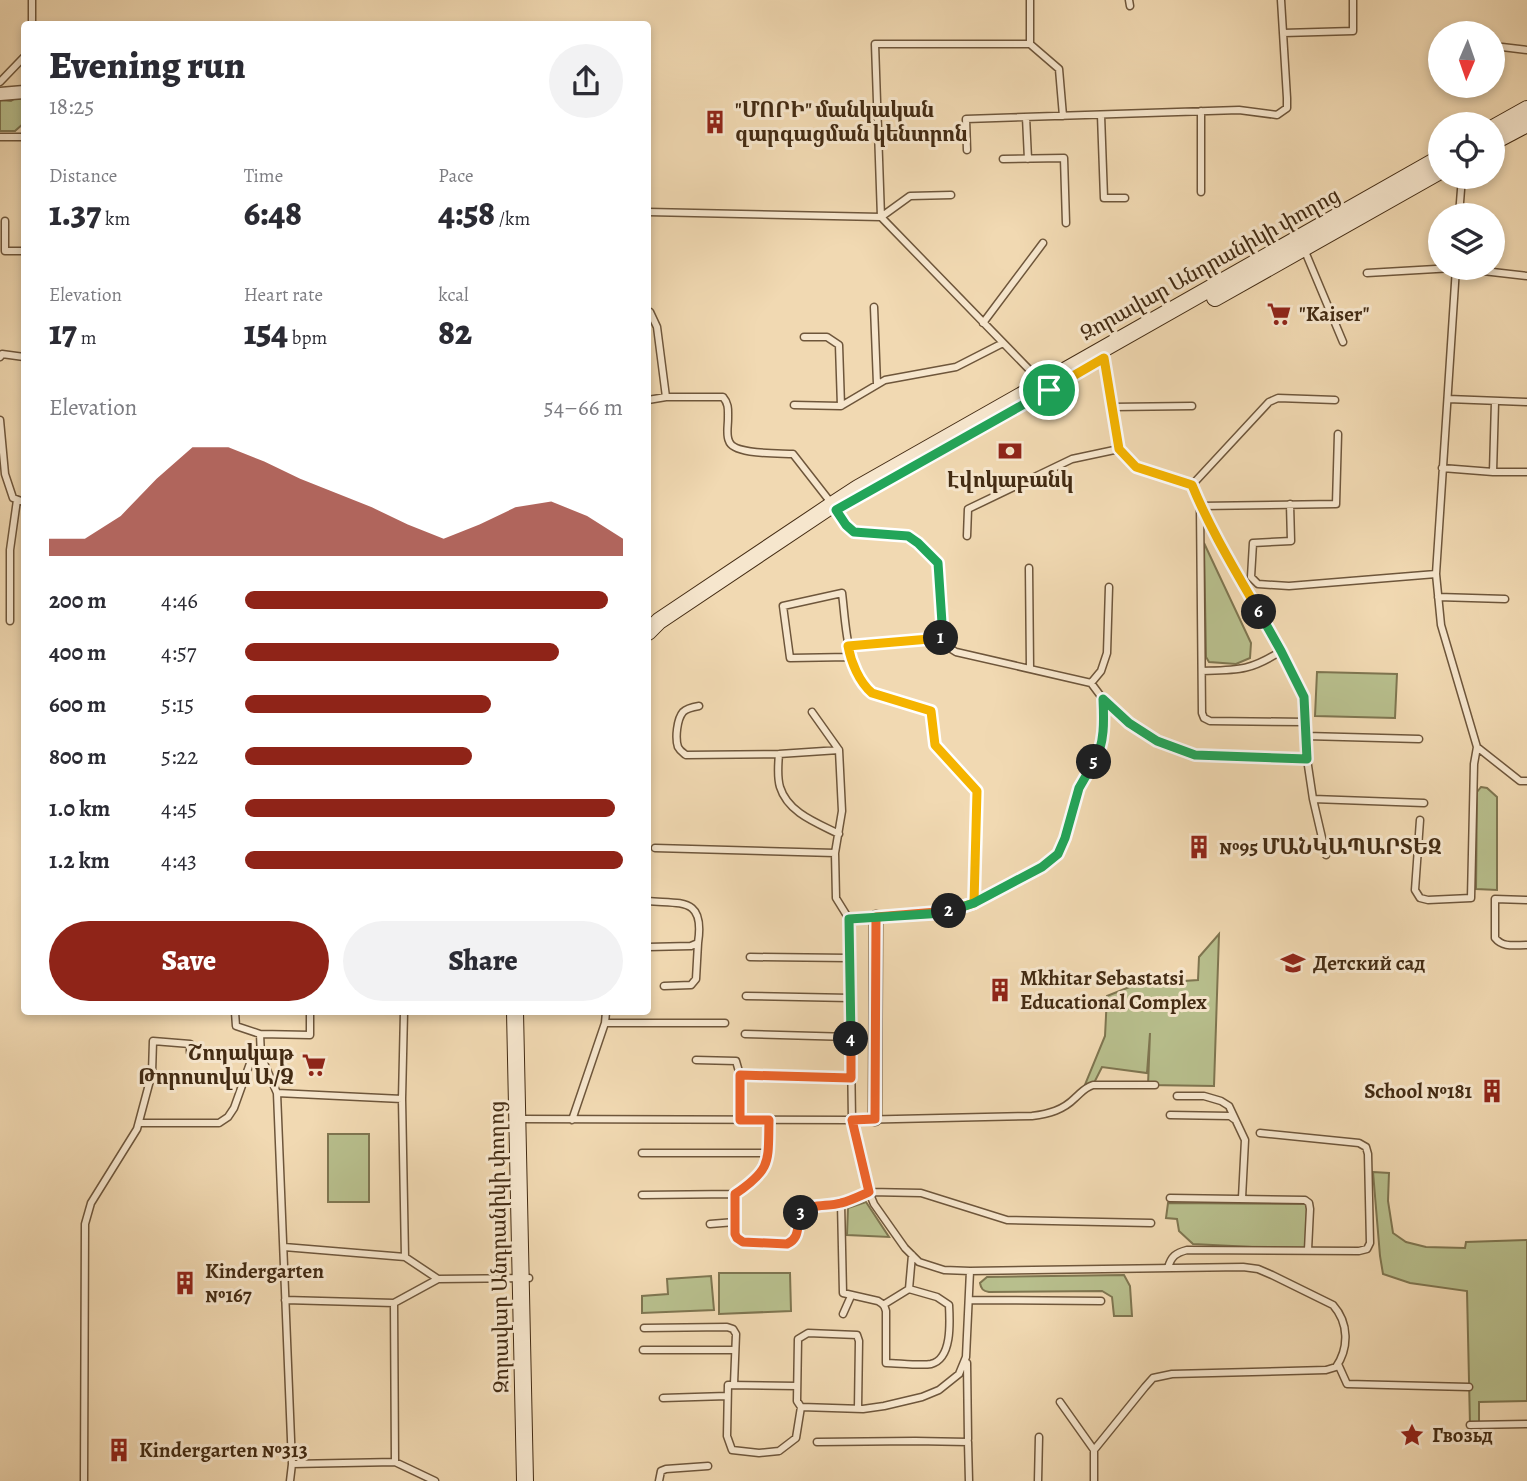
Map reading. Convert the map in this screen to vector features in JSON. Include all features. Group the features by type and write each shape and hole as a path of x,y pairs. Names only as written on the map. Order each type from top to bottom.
{"main road":[{"path":"1505,121 1527,109"},
{"path":"1505,136 1527,124"},
{"name":"Զորավար Անդրանիկի փողոց","path":"656,623 834,508 1428,165"},
{"name":"Զորավար Անդրանիկի փողոց","path":"1045,387 1104,358 1304,249 1428,178"},
{"name":"Զորավար Անդրանիկի փողոց","path":"515,1015 522,1119"},
{"name":"Զորավար Անդրանիկի փողոց","path":"524,1015 522,1119 525,1481"},
{"name":"Զորավար Անդրանիկի փողոց","path":"525,1278 533,1481"}],"street":[{"path":"0,94 21,92"},
{"path":"875,1119 876,917"}],"lane":[{"path":"32,0 32,21"},
{"path":"1030,0 1030,44"},
{"path":"967,150 966,119 1240,110 1277,115 1287,108 1281,0"},
{"path":"1283,33 1353,31 1353,0"},
{"path":"1045,387 881,217 874,44 1030,44 1059,69 1063,116"},
{"path":"1505,47 1527,50"},
{"path":"0,82 21,60"},
{"path":"1201,111 1201,192"},
{"path":"1101,115 1104,198 1125,198"},
{"path":"1026,117 1028,159"},
{"path":"0,137 21,137"},
{"path":"1003,159 1064,158 1066,223"},
{"path":"651,212 881,217 910,196 951,195"},
{"path":"5,221 5,251 21,251"},
{"path":"983,323 1043,243"},
{"path":"1304,249 1343,342"},
{"path":"1367,273 1428,270"},
{"path":"1505,274 1527,276"},
{"path":"1420,820 1415,890 1420,898 1471,898 1474,764 1477,747 1441,625 1436,574 1454,280"},
{"path":"874,307 877,384"},
{"path":"651,314 657,327 666,397"},
{"path":"804,337 827,337 839,345 841,406"},
{"path":"794,405 841,406 885,380 956,367 1003,343"},
{"path":"0,357 2,354 21,357"},
{"path":"1104,358 1119,449 1136,467 1192,485"},
{"path":"651,400 723,397 728,408 730,445 739,451 793,454 854,532 908,536 918,543 938,563 943,638 948,647 956,652 1091,683 1103,699 1129,723 1157,741 1195,755 1307,759"},
{"path":"1192,485 1269,402 1278,398 1335,400"},
{"path":"1447,399 1527,402"},
{"path":"1493,472 1495,402"},
{"path":"1112,407 1192,406"},
{"path":"0,420 5,474 13,498 21,501 10,550 10,621"},
{"path":"1200,506 1336,504 1338,434"},
{"path":"967,536 968,509 1072,459 1119,449"},
{"path":"1442,468 1527,472"},
{"path":"1192,485 1224,552 1304,697 1307,759 1326,855"},
{"path":"1290,504 1292,541 1253,543 1251,577 1258,584 1289,586 1436,574"},
{"path":"1200,506 1204,718 1210,721 1306,722"},
{"path":"1030,568 1030,668"},
{"path":"1091,683 1101,671 1107,653 1110,587"},
{"path":"850,657 790,658 783,606 842,593 850,657 865,687 872,693 931,711 935,745 977,791 974,903"},
{"path":"1438,597 1505,599"},
{"path":"848,646 943,638"},
{"path":"1202,671 1251,668 1281,651"},
{"path":"849,919 944,913 974,903 1042,867 1058,854 1079,788 1097,757 1104,726 1103,699"},
{"path":"699,706 683,711 678,720 677,744 686,755 839,750"},
{"path":"812,712 839,750 842,811 835,853 836,898 849,919 852,1120 869,1192 874,1204 905,1248 919,1262 944,1270 1258,1269 1334,1306 1347,1330 1342,1358 1336,1367 1326,1370 1172,1374 1153,1378 1094,1450"},
{"path":"1306,736 1419,739"},
{"path":"1477,747 1520,781 1527,781"},
{"path":"779,754 780,788 788,804 815,823 839,834"},
{"path":"1313,799 1423,803"},
{"path":"655,848 835,853"},
{"path":"1527,900 1495,899 1495,938 1504,945 1527,945"},
{"path":"651,901 690,905 699,919 696,979 691,985 664,986"},
{"path":"651,947 691,946 698,943"},
{"path":"750,957 849,958"},
{"path":"746,996 850,998"},
{"path":"235,1015 236,1026 260,1034 310,1035 310,1015"},
{"path":"404,1015 402,1099 405,1257"},
{"path":"572,1120 606,1015"},
{"path":"605,1023 725,1023"},
{"path":"139,1123 219,1123 228,1117 257,1055 260,1034"},
{"path":"746,1034 851,1037"},
{"path":"84,1481 85,1224 91,1203 137,1129 152,1073 153,1041 190,1044 190,1052 257,1055"},
{"path":"257,1055 277,1093 292,1464 290,1481"},
{"path":"696,1060 736,1061 740,1075 740,1120"},
{"path":"740,1075 851,1078"},
{"path":"522,1119 852,1120 1032,1116 1062,1109 1077,1097 1084,1087 1155,1085"},
{"path":"277,1093 402,1099"},
{"path":"1177,1096 1204,1096 1229,1106 1245,1140 1242,1198"},
{"path":"1171,1115 1230,1116 1236,1120"},
{"path":"642,1195 735,1194 751,1183 765,1168 769,1120"},
{"path":"1168,1268 1170,1258 1177,1252 1187,1250 1367,1249 1370,1242 1366,1147 1359,1143 1260,1133"},
{"path":"642,1153 768,1153"},
{"path":"735,1194 735,1234 743,1242 787,1244 797,1235 802,1210 841,1203 869,1192 921,1193 1007,1220 1151,1223"},
{"path":"1170,1198 1305,1200 1310,1209 1308,1250"},
{"path":"841,1203 843,1293 878,1301 883,1305 886,1311 886,1363 932,1364 944,1354 950,1327 949,1305 937,1297 909,1289 883,1305"},
{"path":"710,1224 735,1222"},
{"path":"284,1247 405,1257 438,1279"},
{"path":"909,1289 912,1255"},
{"path":"968,1439 970,1271"},
{"path":"285,1300 394,1303 438,1279 525,1278"},
{"path":"844,1314 851,1296"},
{"path":"970,1300 1101,1301"},
{"path":"394,1303 395,1462"},
{"path":"644,1328 733,1329 736,1334 734,1384"},
{"path":"858,1408 857,1335 808,1333 798,1339 797,1401 807,1408 863,1409 922,1398 939,1390 960,1374 967,1357"},
{"path":"643,1350 735,1350"},
{"path":"1338,1364 1347,1384 1469,1387"},
{"path":"797,1386 728,1385 727,1436 733,1450 759,1453 779,1451 796,1438 801,1406"},
{"path":"663,1398 727,1396"},
{"path":"1060,1402 1094,1450 1094,1481"},
{"path":"1470,1425 1527,1424"},
{"path":"1038,1481 1039,1437"},
{"path":"817,1442 968,1442 969,1481"},
{"path":"292,1464 395,1462 435,1481"},
{"path":"659,1481 661,1471 666,1469 708,1466"}],"green space":[{"path":"21,98 21,126 15,131 0,131 0,100 11,101"},
{"path":"1204,543 1251,643 1250,658 1236,664 1209,662 1206,657"},
{"path":"1317,672 1397,674 1395,718 1315,716"},
{"path":"1481,787 1487,788 1497,797 1497,890 1476,889 1477,792"},
{"path":"1219,934 1214,1086 1148,1085 1150,1033 1147,1073 1102,1067 1093,1085 1084,1087 1105,1036 1107,996 1137,984 1198,980 1199,957"},
{"path":"328,1134 369,1134 369,1202 328,1202"},
{"path":"1373,1172 1389,1173 1388,1201 1393,1233 1406,1242 1426,1247 1465,1248 1466,1242 1527,1240 1527,1401 1479,1402 1479,1424 1470,1425 1467,1291 1410,1283 1383,1274"},
{"path":"866,1202 889,1237 847,1235 848,1208"},
{"path":"1168,1203 1309,1204 1308,1250 1193,1244 1179,1231 1177,1219 1166,1218"},
{"path":"719,1273 790,1273 791,1311 719,1314"},
{"path":"1124,1275 1130,1286 1132,1316 1114,1316 1112,1297 1102,1291 989,1292 981,1287 980,1283 987,1277"},
{"path":"711,1276 714,1310 642,1313 642,1296 668,1294 667,1279"}],"place":[{"name":"\"ՄՈՐԻ\" մանկական զարգացման կենտրոն","path":"715,122"},
{"name":"\"Kaiser\"","path":"1279,314"},
{"name":"Էվոկաբանկ","path":"1010,451"},
{"name":"№95 ՄԱՆԿԱՊԱՐՏԵԶ","path":"1199,847"},
{"name":"Детский сад","path":"1293,963"},
{"name":"Mkhitar Sebastatsi Educational Complex","path":"1000,990"},
{"name":"Շողակաթ Թորոսովա Ա/Ձ","path":"314,1065"},
{"name":"School №181","path":"1492,1091"},
{"name":"Kindergarten №167","path":"185,1283"},
{"name":"Гвозьд","path":"1412,1435"},
{"name":"Kindergarten №313","path":"119,1450"}],"route":[{"path":"1049,390 836,510 854,532 908,536 938,563 943,638 848,646 850,657 865,687 872,693 931,711 935,745 977,791 974,903 944,913 876,917 875,1119 852,1120 869,1192 841,1203 802,1210 797,1235 787,1244 743,1242 735,1234 735,1194 751,1183 765,1168 769,1120 740,1120 740,1075 851,1078 849,919 944,913 974,903 1042,867 1058,854 1079,788 1097,757 1104,726 1103,699 1129,723 1157,741 1195,755 1307,759 1304,697 1224,552 1192,485 1136,467 1119,449 1104,358 1049,390"}]}
